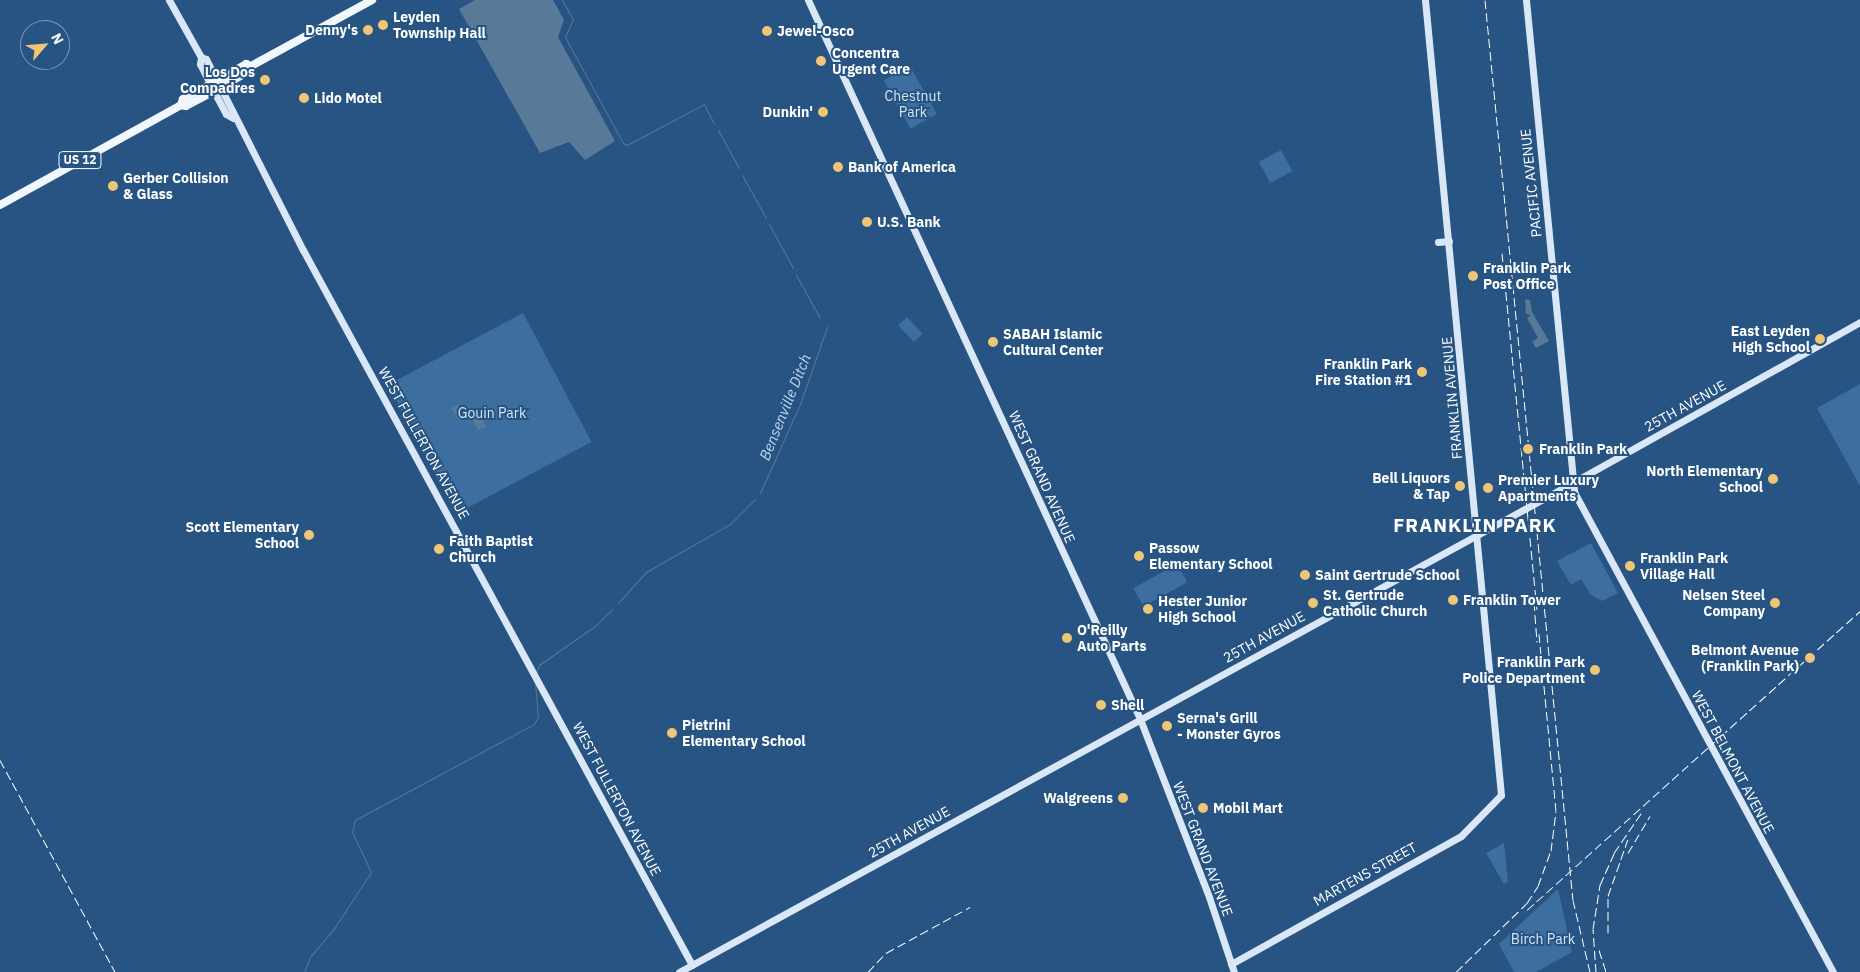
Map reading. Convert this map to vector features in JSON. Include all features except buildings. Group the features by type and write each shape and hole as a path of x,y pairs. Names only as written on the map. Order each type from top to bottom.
{"main road":[{"name":"WEST FULLERTON AVENUE","path":"169,0 201,57 200,64 233,118 692,965"},
{"name":"US 12","path":"0,205 181,104 186,106 215,86 249,71 251,66 372,0"},
{"name":"WEST GRAND AVENUE","path":"808,0 1140,719 1234,972"},
{"name":"FRANKLIN AVENUE","path":"1425,0 1478,534 1501,795"},
{"name":"PACIFIC AVENUE","path":"1526,0 1572,483"},
{"path":"1438,242 1449,240"},
{"name":"25TH AVENUE","path":"679,972 1572,483 1860,322"},
{"name":"WEST BELMONT AVENUE","path":"1572,483 1576,497 1627,594 1833,972"},
{"name":"MARTENS STREET","path":"1231,964 1461,836 1501,795"}],"green space":[{"name":"Chestnut Park","path":"910,66 937,114 910,129 884,81"},
{"path":"1281,150 1292,171 1270,183 1259,162"},
{"name":"Gouin Park","path":"523,313 592,442 456,514 388,385"},
{"path":"907,317 923,334 914,342 898,325"},
{"path":"1860,384 1860,486 1817,408"},
{"path":"1591,543 1618,593 1602,601 1591,595 1581,579 1571,585 1557,561"},
{"path":"1177,564 1187,582 1143,607 1133,588"},
{"path":"1504,843 1508,882 1504,884 1486,853"},
{"name":"Birch Park","path":"1558,889 1572,952 1536,972 1514,972 1499,944"}],"shaded area":[{"path":"475,0 553,0 564,20 558,37 615,141 585,160 569,142 540,153 459,9"},
{"path":"1525,299 1530,300 1532,312 1549,341 1536,348 1532,342 1538,338 1527,318 1531,315 1526,314"},
{"path":"458,405 464,413 469,410 476,416 480,414 486,427 478,430 472,419 466,417 459,421 451,408"}],"waterway":[{"name":"Bensenville Ditch","path":"562,0 573,19 565,37 623,143 627,145 704,104 714,124"},
{"name":"Bensenville Ditch","path":"718,130 739,168"},
{"name":"Bensenville Ditch","path":"742,175 766,218"},
{"name":"Bensenville Ditch","path":"769,224 793,268"},
{"name":"Bensenville Ditch","path":"796,275 820,318"},
{"name":"Bensenville Ditch","path":"760,493 800,404 827,327"},
{"name":"Bensenville Ditch","path":"618,603 646,572 730,524 755,499"},
{"path":"536,673 539,665 595,626 612,609"},
{"path":"304,972 310,957 335,927 371,872 352,832 355,820 534,724 538,717 535,682"}],"railway":[{"path":"1485,0 1573,900 1590,972"},
{"path":"1502,253 1537,609"},
{"path":"1534,602 1537,642"},
{"path":"1527,910 1860,611"},
{"path":"1456,972 1527,903 1538,886 1551,851 1556,811 1539,634"},
{"path":"0,760 115,972"},
{"path":"1596,972 1593,929 1600,885 1614,853 1642,812"},
{"path":"1628,853 1650,816"},
{"path":"1608,933 1608,896 1628,839"},
{"path":"868,972 886,953 970,907"},
{"path":"1599,950 1606,972"}],"place":[{"name":"Leyden Township Hall","path":"383,25"},
{"name":"Denny's","path":"368,30"},
{"name":"Jewel-Osco","path":"767,31"},
{"name":"Concentra Urgent Care","path":"821,61"},
{"name":"Los Dos Compadres","path":"265,80"},
{"name":"Lido Motel","path":"304,98"},
{"name":"Dunkin'","path":"823,112"},
{"name":"Bank of America","path":"838,167"},
{"name":"Gerber Collision & Glass","path":"113,186"},
{"name":"U.S. Bank","path":"867,222"},
{"name":"Franklin Park Post Office","path":"1473,276"},
{"name":"East Leyden High School","path":"1820,339"},
{"name":"SABAH Islamic Cultural Center","path":"993,342"},
{"name":"Franklin Park Fire Station #1","path":"1422,372"},
{"name":"Franklin Park","path":"1528,449"},
{"name":"North Elementary School","path":"1773,479"},
{"name":"Bell Liquors & Tap","path":"1460,486"},
{"name":"Premier Luxury Apartments","path":"1488,488"},
{"name":"Scott Elementary School","path":"309,535"},
{"name":"Faith Baptist Church","path":"439,549"},
{"name":"Passow Elementary School","path":"1139,556"},
{"name":"Franklin Park Village Hall","path":"1630,566"},
{"name":"Saint Gertrude School","path":"1305,575"},
{"name":"Franklin Tower","path":"1453,600"},
{"name":"St. Gertrude Catholic Church","path":"1313,603"},
{"name":"Nelsen Steel Company","path":"1775,603"},
{"name":"Hester Junior High School","path":"1148,609"},
{"name":"O'Reilly Auto Parts","path":"1067,638"},
{"name":"Belmont Avenue (Franklin Park)","path":"1810,658"},
{"name":"Franklin Park Police Department","path":"1595,670"},
{"name":"Shell","path":"1101,705"},
{"name":"Serna's Grill - Monster Gyros","path":"1167,726"},
{"name":"Pietrini Elementary School","path":"672,733"},
{"name":"Walgreens","path":"1123,798"},
{"name":"Mobil Mart","path":"1203,808"}],"district":[{"name":"FRANKLIN PARK","path":"1475,526"}]}
